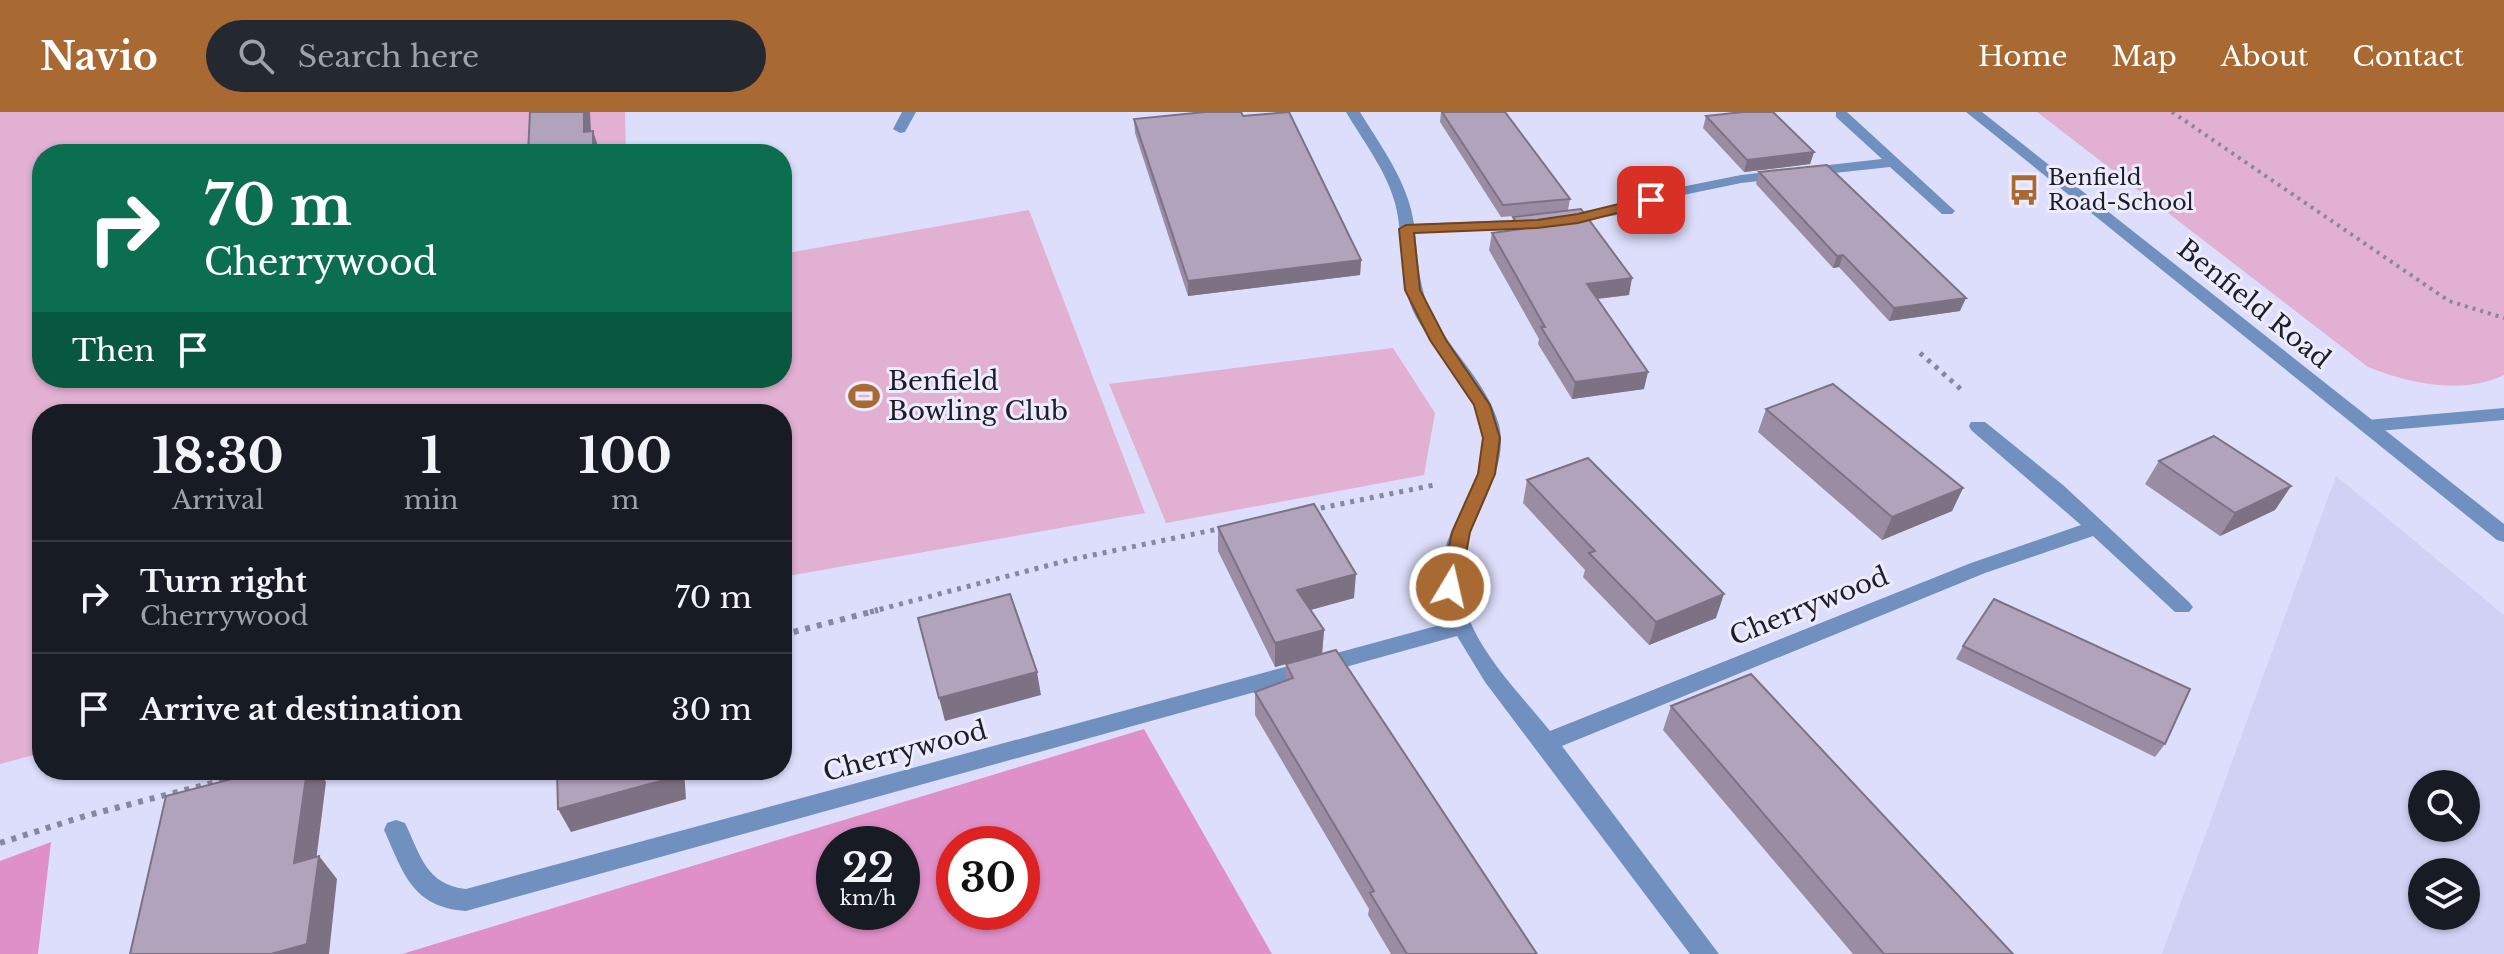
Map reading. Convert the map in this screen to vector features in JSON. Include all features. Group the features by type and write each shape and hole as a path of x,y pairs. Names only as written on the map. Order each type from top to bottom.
{"street":[{"path":"900,129 909,112"},
{"path":"1353,112 1396,188 1406,229 1413,290 1431,327 1482,405 1489,422 1492,438 1487,474 1461,532 1450,587 1463,627 1498,683 1706,954"},
{"name":"Benfield Road","path":"1973,112 2504,535"},
{"path":"1841,114 1947,211"},
{"path":"1406,229 1537,224 1617,210 1686,190 1741,179 1894,162"},
{"path":"2367,426 2504,414"},
{"path":"1978,426 2096,527 2182,607"},
{"name":"Cherrywood","path":"1546,743 1978,568 2096,527"},
{"name":"Cherrywood","path":"396,830 422,883 449,900 466,900 1463,627"}],"path":[{"path":"2172,112 2449,301 2504,318"},
{"path":"1920,353 1978,405 1978,426"},
{"path":"1308,510 1487,474"},
{"path":"792,632 1069,560 1234,526"},
{"path":"0,843 85,816 224,780"}],"shaded area":[{"name":"Benfield Bowling Club","path":"0,112 625,112 626,144 32,144 32,388 792,388 792,252 1029,210 1145,513 792,575 792,404 32,404 32,756 0,764"},
{"path":"2037,112 2504,112 2504,375 2471,385 2436,385 2368,367"},
{"path":"1393,348 1435,413 1424,475 1166,523 1109,384"},
{"path":"2336,476 2504,615 2504,954 2162,954"},
{"path":"1144,729 1272,954 402,954 816,828 816,930 920,930 920,826 824,826"},
{"path":"51,842 38,954 0,954 0,861"}],"building":[{"path":"530,112 584,112 584,132 593,131 593,144 528,144"},
{"path":"1241,112 1243,116 1289,112 1361,260 1188,281 1134,119"},
{"path":"1442,112 1505,112 1570,199 1503,205"},
{"path":"1773,112 1814,152 1747,160 1706,116"},
{"path":"1827,165 1966,298 1894,308 1843,255 1837,256 1759,172"},
{"path":"1581,209 1632,278 1587,284 1648,372 1575,382 1541,327 1545,327 1492,233 1522,229 1513,217"},
{"path":"1833,384 1963,488 1892,517 1766,409"},
{"path":"2214,436 2291,486 2235,513 2159,461"},
{"path":"1588,458 1724,594 1656,622 1589,553 1595,551 1527,480"},
{"path":"1314,504 1356,574 1297,590 1324,630 1275,643 1218,527"},
{"path":"1010,594 1037,672 939,698 918,618"},
{"path":"1994,599 2190,689 2165,744 1963,646"},
{"path":"1336,650 1537,954 1407,954 1370,893 1374,891 1255,692 1293,678 1286,664"},
{"path":"1751,674 2013,954 1884,954 1671,706"},
{"path":"228,780 306,780 294,863 319,856 307,944 271,954 130,954 166,796"},
{"path":"557,780 664,780 558,809"}],"place":[{"name":"Benfield Road-School","path":"2024,190"},
{"name":"Benfield Bowling Club","path":"864,396"}],"route":[{"path":"1450,587 1461,532 1487,474 1492,438 1482,405 1438,340 1413,290 1406,229 1502,228 1537,224 1617,210 1651,200"}]}
